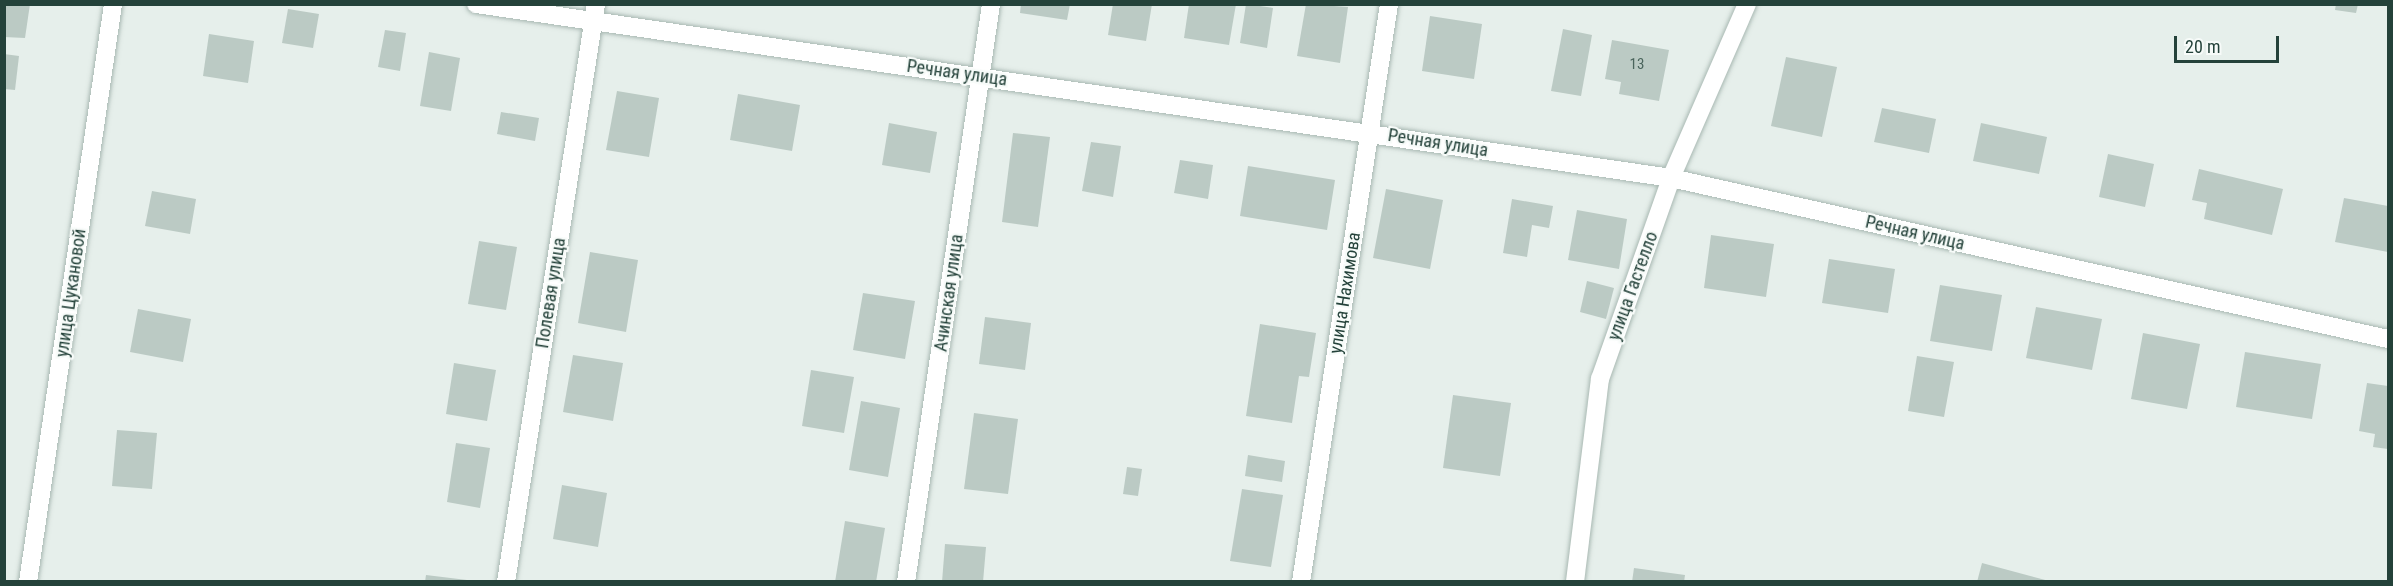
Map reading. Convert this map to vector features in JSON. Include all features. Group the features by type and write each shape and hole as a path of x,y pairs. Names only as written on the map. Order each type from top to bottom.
{"street":[{"name":"улица Цукановой","path":"28,582 113,4"},
{"name":"Речная улица","path":"476,4 593,23 981,76 1671,178 2388,339"},
{"name":"Полевая улица","path":"506,582 596,4"},
{"name":"Ачинская улица","path":"906,582 991,4"},
{"name":"улица Нахимова","path":"1301,582 1389,4"},
{"name":"улица Гастелло","path":"1575,582 1600,379 1671,178 1747,4"}],"building":[{"path":"4,4 30,4 25,38 4,37"},
{"path":"1021,4 1070,4 1067,20 1020,13"},
{"path":"1113,4 1152,4 1146,41 1108,35"},
{"path":"1189,4 1236,4 1229,45 1184,38"},
{"path":"1246,4 1273,8 1267,48 1240,43"},
{"path":"1306,4 1348,7 1340,63 1297,56"},
{"path":"2336,4 2358,4 2356,13 2335,10"},
{"path":"288,9 319,14 313,48 282,43"},
{"path":"1430,16 1482,24 1474,79 1422,71"},
{"path":"1563,29 1592,35 1581,96 1551,91"},
{"path":"385,30 406,33 400,71 378,67"},
{"path":"209,34 254,41 248,83 203,76"},
{"path":"1612,40 1669,50 1659,101 1619,94 1621,82 1605,79"},
{"path":"429,52 460,58 451,111 420,106"},
{"path":"4,54 19,56 15,90 4,89"},
{"path":"1786,57 1837,67 1822,137 1771,126"},
{"path":"617,91 659,98 649,157 606,150"},
{"path":"738,94 800,105 792,151 730,140"},
{"path":"1882,108 1936,119 1929,153 1874,142"},
{"path":"501,112 539,118 535,141 497,134"},
{"path":"889,123 937,132 930,173 882,165"},
{"path":"1981,123 2047,137 2039,174 1973,161"},
{"path":"1013,133 1050,137 1038,227 1002,222"},
{"path":"1091,142 1121,146 1113,197 1082,191"},
{"path":"2108,154 2154,164 2145,207 2099,197"},
{"path":"1180,160 1213,165 1208,199 1174,193"},
{"path":"1248,166 1335,180 1327,230 1240,216"},
{"path":"2199,169 2283,189 2272,235 2204,219 2207,203 2192,200"},
{"path":"1386,189 1443,200 1430,269 1373,258"},
{"path":"152,191 196,199 190,234 145,226"},
{"path":"2344,198 2388,206 2388,252 2335,242"},
{"path":"1512,199 1553,206 1549,228 1532,225 1527,257 1503,253"},
{"path":"1577,210 1627,219 1619,269 1568,260"},
{"path":"1711,235 1774,244 1766,297 1704,288"},
{"path":"479,241 517,247 506,310 468,304"},
{"path":"590,252 638,260 626,332 578,323"},
{"path":"1829,259 1895,269 1888,313 1822,303"},
{"path":"1587,281 1614,288 1606,319 1580,312"},
{"path":"1940,285 2002,295 1992,351 1930,341"},
{"path":"863,293 915,301 905,359 853,350"},
{"path":"2036,307 2102,319 2092,370 2026,358"},
{"path":"138,309 191,319 183,362 130,352"},
{"path":"985,317 1031,323 1025,370 979,364"},
{"path":"1260,324 1316,333 1309,377 1299,376 1292,423 1246,416"},
{"path":"2143,333 2200,344 2187,409 2131,399"},
{"path":"2245,352 2321,364 2312,419 2236,407"},
{"path":"573,355 623,363 613,421 563,412"},
{"path":"1917,356 1954,362 1944,417 1908,411"},
{"path":"454,363 496,370 487,421 446,414"},
{"path":"811,370 854,377 844,433 802,426"},
{"path":"2367,383 2388,386 2388,449 2373,447 2375,434 2359,431"},
{"path":"1453,395 1511,403 1500,476 1443,468"},
{"path":"861,401 900,408 888,477 849,470"},
{"path":"974,413 1018,419 1008,494 964,489"},
{"path":"117,430 157,433 152,489 112,486"},
{"path":"456,443 490,448 480,508 447,502"},
{"path":"1248,455 1285,461 1282,482 1245,476"},
{"path":"1127,467 1142,469 1138,496 1123,494"},
{"path":"562,485 607,493 598,547 553,539"},
{"path":"1242,489 1283,495 1271,567 1230,561"},
{"path":"845,521 885,528 876,582 835,582"},
{"path":"945,544 986,547 983,582 942,582"},
{"path":"1982,563 2049,581 2049,582 1977,582"},
{"path":"1634,568 1685,575 1684,582 1632,582"},
{"path":"426,575 467,580 467,582 425,582"}]}
